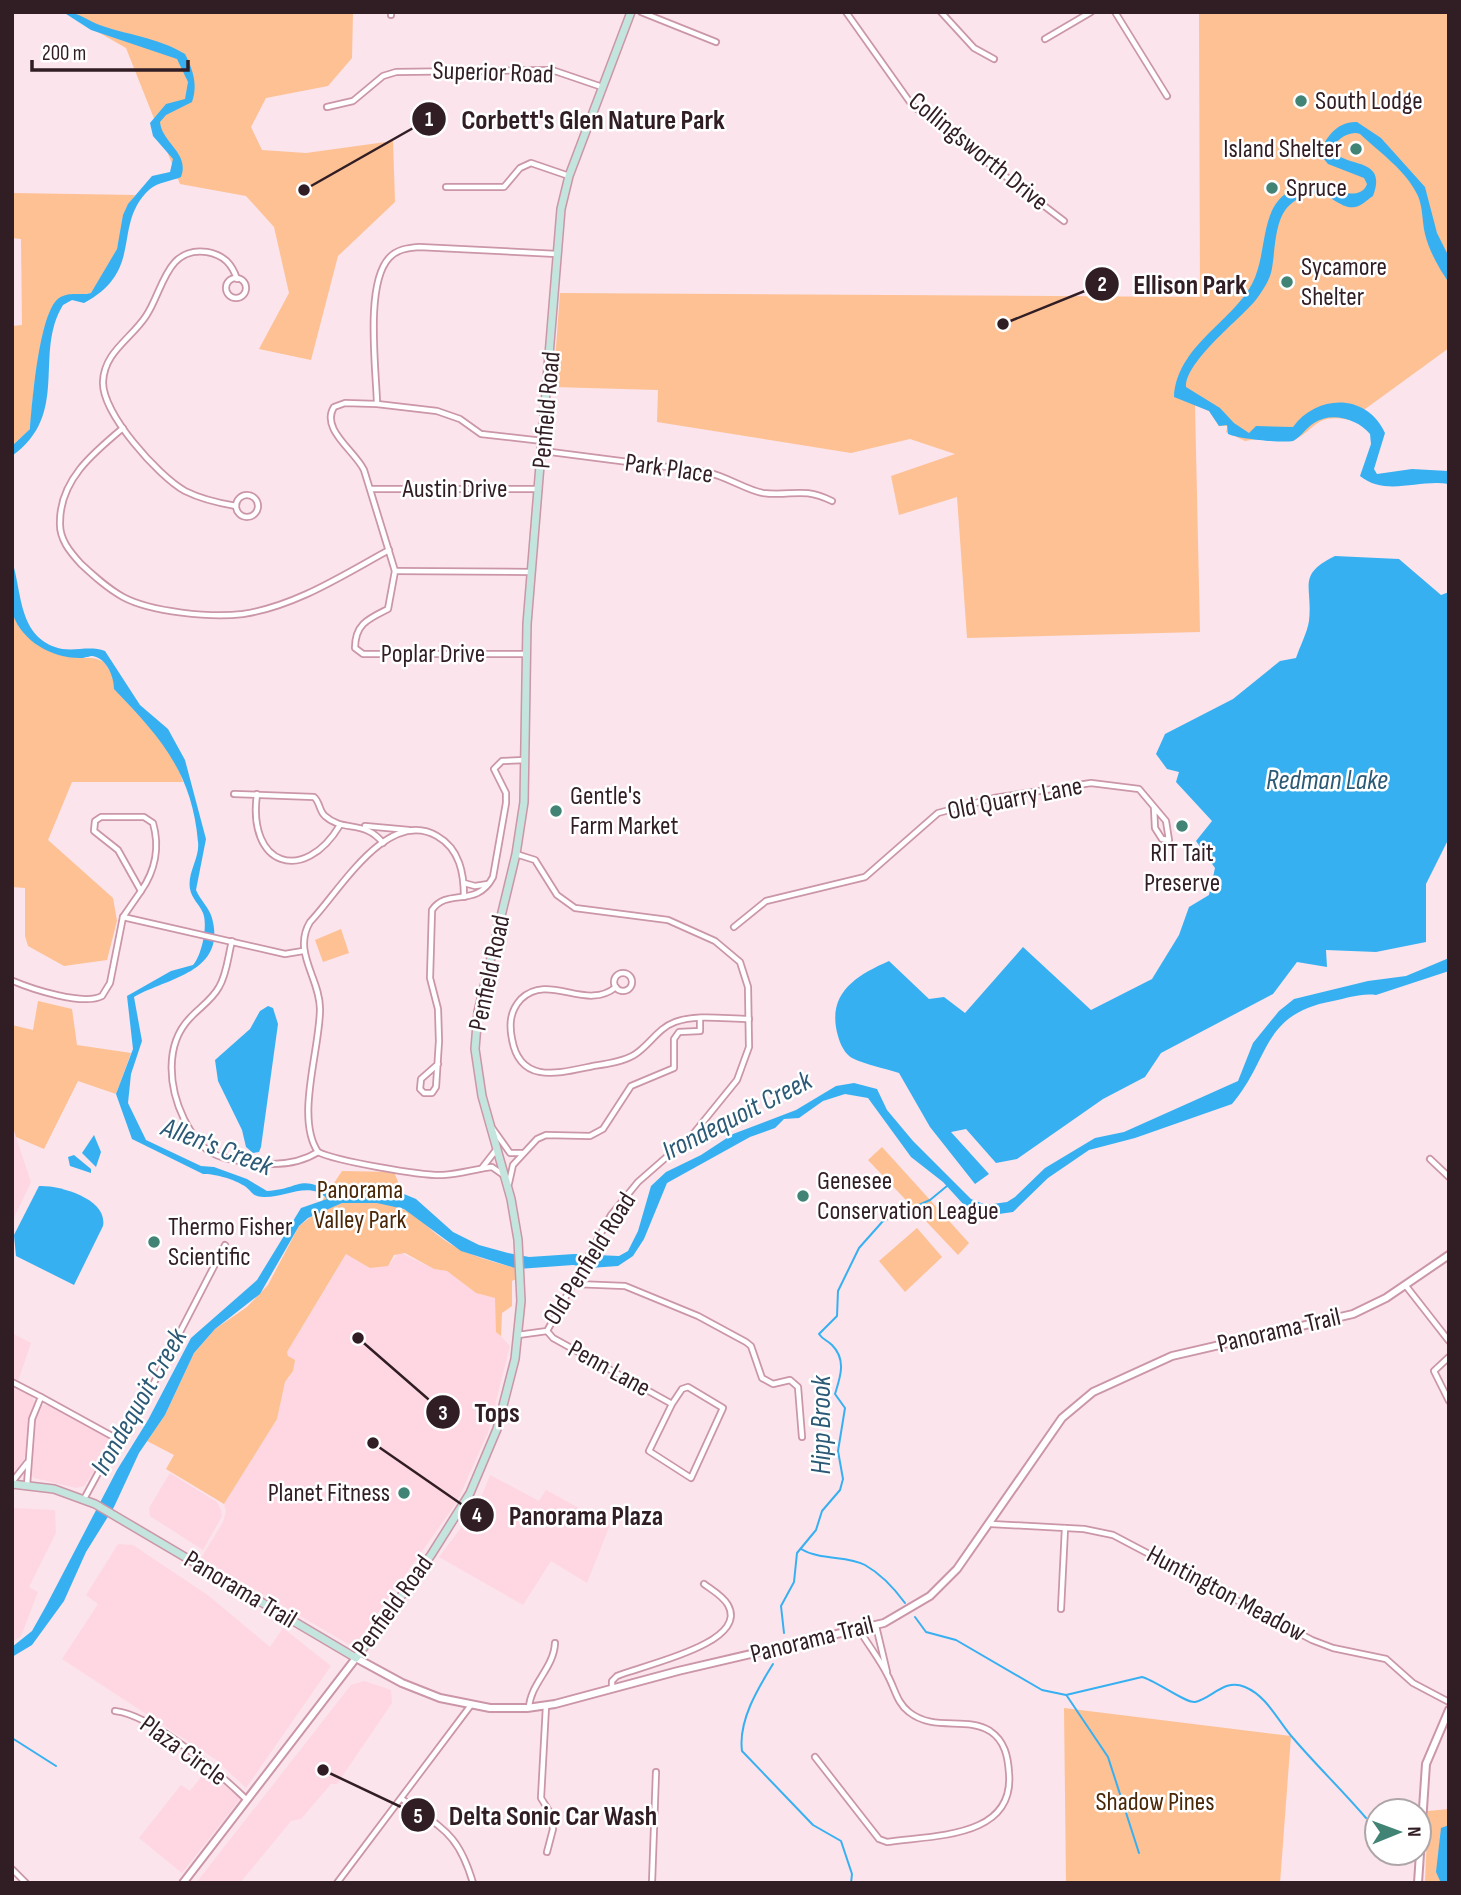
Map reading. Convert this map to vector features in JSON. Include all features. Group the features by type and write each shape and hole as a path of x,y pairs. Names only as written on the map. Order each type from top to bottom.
{"main road":[{"name":"Penfield Road","path":"356,1658 430,1555 470,1493 498,1425 510,1383 518,1335 518,1240 508,1188 478,1080 475,1032 516,854 523,804 525,654 561,209 569,176 631,12"},
{"name":"Panorama Trail","path":"12,1483 84,1499 95,1504 356,1658"}],"street":[{"path":"641,12 716,42"},
{"name":"Collingsworth Drive","path":"846,12 912,105 1064,220"},
{"path":"942,12 974,48 994,59"},
{"path":"1045,39 1091,12"},
{"path":"1115,12 1167,96"},
{"name":"Superior Road","path":"327,107 354,101 383,76 406,71 547,70 602,87"},
{"path":"446,187 504,187 520,168 531,163 569,176"},
{"path":"377,404 376,296 381,272 392,255 404,249 419,247 558,254"},
{"path":"236,506 183,490 166,477 123,428 104,392 107,362 148,313 171,266 186,254 210,253 232,265 237,279"},
{"path":"237,279 243,281 245,290 240,297 234,298 226,288 228,282 237,279"},
{"path":"532,572 395,571 360,461 332,429 329,418 332,410 341,404 377,404 443,412 460,419 481,434 544,441"},
{"path":"123,428 78,470 65,496 60,530 76,558 112,590 133,601 198,614 244,614 303,596 389,550"},
{"name":"Park Place","path":"543,451 706,472 730,478 761,492 812,492 832,501"},
{"name":"Austin Drive","path":"371,489 540,489"},
{"path":"247,495 256,500 257,507 248,516 238,512 236,506 240,497 247,495"},
{"name":"Poplar Drive","path":"395,571 388,609 361,623 355,633 355,648 363,654 525,654"},
{"path":"438,1064 421,1079 420,1089 424,1093 432,1093 436,1087 438,1064 438,1009 430,978 432,910 442,901 476,896 489,884 506,803 506,793 494,769 502,761 525,760"},
{"name":"Old Quarry Lane","path":"734,927 766,901 865,877 938,813 994,798 1091,783 1139,789 1154,807 1167,824 1168,840 1162,839 1156,832 1154,807"},
{"path":"234,794 314,797 324,816 340,825 374,825 431,833 448,844 461,866 464,897"},
{"path":"257,794 255,819 258,838 270,852 283,859 300,859 314,854 340,825"},
{"path":"13,981 33,989 89,1000 102,996 110,983 123,917 141,891 150,878 156,839 153,823 144,817 99,818 94,823 94,831 118,850 141,891"},
{"path":"361,827 374,832 383,843"},
{"path":"410,830 383,843 365,856 305,930 303,951 320,1005 309,1116 313,1144 318,1152 335,1160 419,1174 460,1174 492,1167 505,1177"},
{"name":"Old Penfield Road","path":"516,854 535,860 557,895 575,908 668,920 731,952 746,976 749,1019 748,1053 737,1080 694,1133 638,1182 611,1215 547,1331 518,1335"},
{"path":"464,883 475,886 489,884"},
{"path":"123,917 285,954 303,951"},
{"path":"232,941 218,989 188,1020 174,1045 172,1076 180,1111 204,1148 224,1157 253,1163 282,1163 305,1160 318,1152"},
{"path":"619,974 630,976 632,985 628,989 620,990 616,987 614,981 619,974"},
{"path":"616,987 595,997 544,989 528,994 516,1005 510,1023 513,1047 522,1062 540,1073 552,1074 623,1060 634,1055 672,1023 700,1018 749,1019"},
{"path":"508,1188 513,1165 522,1153 546,1135 590,1136 603,1129 631,1086 674,1068 674,1039 679,1032 700,1031 700,1018"},
{"path":"492,1127 510,1153 522,1153"},
{"path":"482,1168 492,1158 497,1146"},
{"path":"1430,1159 1449,1177"},
{"path":"84,1499 103,1464 121,1441 225,1245"},
{"name":"Panorama Trail","path":"356,1658 419,1691 471,1705 529,1708 876,1626 905,1613 930,1596 957,1569 1062,1419 1082,1400 1108,1383 1179,1354 1353,1314 1406,1286 1449,1255"},
{"path":"575,1284 625,1286 698,1317 746,1342 751,1346 762,1378 773,1384 790,1380 798,1387 802,1437"},
{"path":"1406,1286 1449,1341"},
{"name":"Penn Lane","path":"547,1331 554,1338 672,1404"},
{"path":"1449,1357 1434,1371 1449,1401"},
{"path":"12,1382 121,1441"},
{"name":"Penn Lane","path":"688,1387 723,1408 691,1478 651,1454 649,1447 672,1404 682,1389 688,1387"},
{"path":"27,1485 32,1419 41,1397"},
{"path":"12,1483 29,1460"},
{"name":"Huntington Meadow","path":"991,1524 1065,1528 1112,1535 1312,1640 1333,1648 1386,1659 1413,1684 1449,1702"},
{"path":"1061,1609 1065,1528"},
{"path":"612,1689 612,1681 617,1676 682,1655 726,1630 731,1620 728,1605 704,1584"},
{"path":"876,1626 888,1676"},
{"path":"815,1756 879,1839 887,1842 979,1828 995,1816 1010,1790 1007,1754 1001,1741 983,1728 934,1724 912,1715 900,1703 888,1676 860,1631"},
{"path":"529,1708 530,1698 552,1662 555,1643"},
{"name":"Penfield Road","path":"183,1883 356,1658"},
{"path":"337,1883 471,1705"},
{"path":"546,1706 541,1798 549,1811 553,1829 547,1852"},
{"path":"1418,1883 1426,1764 1449,1710"},
{"name":"Plaza Circle","path":"114,1711 134,1715 200,1758 247,1800"},
{"path":"652,1883 656,1772"},
{"path":"402,1799 457,1842 464,1853 473,1883"},
{"path":"12,1869 26,1883"}],"shaded area":[{"path":"12,1125 31,1182 12,1222"},
{"path":"399,1252 434,1269 447,1271 476,1293 496,1298 496,1331 510,1346 488,1432 457,1502 358,1641 348,1644 201,1558 223,1522 226,1511 224,1504 277,1419 285,1382 290,1377 287,1352 347,1253 388,1266"},
{"path":"12,1333 31,1343 16,1387 31,1395 35,1402 29,1418 24,1466 12,1476"},
{"path":"43,1405 49,1405 111,1438 111,1447 84,1486 76,1488 34,1478 30,1474 35,1418"},
{"path":"170,1473 217,1502 221,1510 222,1516 203,1550 150,1516 149,1508"},
{"path":"490,1475 539,1501 546,1490 610,1525 587,1583 551,1561 523,1605 439,1557 478,1505"},
{"path":"12,1508 55,1510 56,1533 29,1587 38,1592 21,1636 12,1642"},
{"path":"118,1544 133,1545 209,1596 270,1647 283,1628 331,1666 246,1788 215,1759 62,1659 98,1604 86,1595"},
{"path":"364,1681 391,1690 392,1703 337,1784 331,1784 301,1819 291,1821 240,1883 196,1883 351,1685"},
{"path":"206,1771 241,1798 182,1873 139,1838 181,1785 190,1791"}],"green space":[{"path":"63,12 353,12 352,58 328,86 266,98 251,127 262,150 306,153 393,141 395,202 338,256 311,360 259,349 289,293 274,227 246,196 180,184 126,48"},
{"path":"1199,12 1449,12 1449,348 1350,420 1324,420 1293,441 1262,438 1245,441 1226,432 1228,426 1219,426 1209,411 1195,405 1200,632 967,638 957,497 899,515 891,476 955,454 910,439 851,453 657,422 658,390 553,387 560,293 1200,297"},
{"path":"12,193 135,195 125,214 115,255 99,283 91,293 59,298 34,385 30,429 12,446 12,326 22,325 21,239 12,238"},
{"path":"12,613 25,632 39,644 66,654 104,662 168,750 183,782 72,782 48,840 113,898 117,921 107,960 64,966 28,946 25,936 25,888 12,887"},
{"path":"341,929 349,953 323,962 315,940"},
{"path":"38,1001 72,1009 77,1045 131,1053 116,1094 78,1081 44,1149 16,1137 12,1124 12,1025 33,1030"},
{"path":"882,1147 969,1243 958,1255 868,1160"},
{"name":"Panorama Valley Park","path":"342,1171 394,1172 404,1196 398,1207 411,1213 460,1249 516,1268 516,1279 512,1281 512,1306 502,1313 501,1336 496,1332 495,1298 476,1293 447,1271 434,1269 405,1253 394,1255 388,1266 370,1268 346,1254 287,1352 288,1356 295,1360 293,1371 285,1382 277,1419 224,1504 166,1469 174,1455 147,1441 165,1415 194,1353 215,1329 247,1307 268,1285 299,1226 312,1216"},
{"path":"917,1228 942,1257 905,1292 879,1261"},
{"name":"Shadow Pines","path":"1064,1708 1291,1736 1280,1883 912,1883 1066,1881"},
{"path":"1449,1809 1449,1883 1425,1883 1426,1867 1433,1867 1433,1811"}],"water":[{"path":"63,12 77,14 97,24 164,44 185,54 195,89 192,102 166,115 160,122 165,136 182,161 181,177 153,187 139,203 132,217 122,262 103,290 84,303 72,300 63,305 51,343 46,403 41,422 30,439 12,456 12,446 30,429 38,359 46,321 52,307 63,296 91,293 117,249 123,215 128,204 152,176 170,172 173,159 153,136 150,123 166,104 185,99 188,82 177,59 91,30"},
{"path":"1357,122 1381,138 1425,187 1437,233 1449,257 1449,283 1429,247 1420,201 1413,187 1400,170 1360,134 1348,135 1336,143 1332,150 1346,160 1370,169 1375,175 1376,183 1373,196 1360,205 1348,207 1321,194 1313,194 1303,196 1286,209 1278,226 1271,273 1266,284 1255,301 1203,354 1188,377 1186,387 1220,408 1234,423 1249,433 1256,426 1293,427 1315,408 1328,404 1354,405 1377,420 1385,433 1374,469 1377,474 1412,469 1448,471 1449,484 1391,486 1370,482 1360,476 1371,444 1370,434 1359,424 1344,418 1321,419 1293,441 1250,439 1228,434 1227,425 1219,426 1209,411 1174,397 1177,379 1194,349 1243,298 1252,284 1260,261 1267,224 1276,203 1294,190 1306,188 1354,193 1362,191 1367,184 1364,178 1328,164 1320,154 1333,131 1344,124"},
{"name":"Redman Lake","path":"1335,556 1399,559 1441,595 1449,592 1449,838 1426,884 1426,942 1376,952 1326,950 1327,967 1297,962 1273,994 1161,1053 1145,1077 1103,1099 1017,1159 996,1163 966,1129 951,1132 989,1174 975,1184 930,1127 899,1073 857,1060 845,1051 835,1021 840,998 855,980 889,961 929,999 944,997 965,1013 1023,947 1091,1010 1152,979 1179,935 1189,907 1209,895 1215,868 1196,841 1212,821 1176,782 1179,772 1167,769 1156,754 1165,734 1233,699 1280,661 1296,658 1309,621 1311,576 1315,569"},
{"path":"12,561 23,610 34,632 43,641 61,649 105,651 140,705 168,729 185,760 206,839 196,890 212,918 214,936 211,951 191,971 134,997 142,1041 131,1074 128,1103 146,1140 201,1166 214,1167 247,1179 267,1191 306,1183 333,1194 340,1192 345,1186 404,1194 416,1199 453,1232 479,1245 529,1257 574,1254 619,1256 628,1251 638,1231 651,1186 666,1172 701,1155 733,1134 796,1110 836,1086 854,1083 877,1089 887,1110 913,1141 971,1199 986,1205 1007,1202 1045,1168 1095,1138 1124,1132 1238,1081 1253,1043 1279,1011 1294,999 1368,981 1406,976 1449,958 1449,971 1376,995 1354,996 1310,1007 1292,1016 1270,1040 1245,1087 1232,1104 1135,1138 1089,1150 1048,1178 1013,1212 985,1216 964,1205 943,1182 911,1157 868,1098 845,1094 823,1101 799,1118 784,1119 775,1128 750,1137 667,1183 644,1239 633,1256 618,1266 590,1268 573,1265 518,1269 461,1251 404,1209 377,1203 342,1203 308,1218 299,1226 260,1294 215,1329 194,1353 165,1415 139,1453 114,1507 86,1552 64,1601 32,1645 12,1657 12,1647 32,1631 191,1338 257,1280 301,1208 327,1199 321,1194 305,1190 272,1197 258,1196 237,1182 203,1174 132,1139 116,1094 133,1049 127,996 171,971 193,965 199,954 204,918 191,893 190,883 198,848 195,817 181,775 171,757 146,723 114,689 106,664 97,657 71,658 50,652 32,641 18,625 11,602"},
{"path":"268,1006 273,1008 278,1024 261,1147 259,1152 253,1153 246,1147 242,1130 218,1081 215,1060 250,1029 260,1011"},
{"path":"94,1135 101,1152 96,1167 82,1153"},
{"path":"74,1155 91,1169 91,1173 70,1166 68,1157"},
{"path":"39,1186 59,1188 81,1196 98,1208 103,1216 103,1226 74,1285 16,1256 14,1235"},
{"path":"1449,1825 1449,1883 1441,1883 1436,1872 1441,1828"}],"waterway":[{"name":"Hipp Brook","path":"784,1633 781,1606 794,1582 797,1553 816,1530 822,1511 840,1490 843,1479 838,1451 845,1408 835,1394 841,1363 837,1351 819,1334 837,1316 838,1291 859,1248 883,1221 930,1200 947,1186"},
{"path":"801,1549 865,1565 887,1582 905,1603"},
{"path":"915,1617 926,1632 956,1640 1042,1690 1066,1695 1142,1677 1195,1702 1231,1685 1245,1687 1260,1696 1293,1738 1363,1815"},
{"name":"Hipp Brook","path":"773,1664 746,1717 742,1751 813,1825 841,1841 852,1874 851,1883"},
{"path":"1067,1696 1108,1757 1139,1853"},
{"path":"12,1738 56,1766"}],"place":[{"name":"South Lodge","path":"1301,101"},
{"name":"Island Shelter","path":"1356,149"},
{"name":"Spruce","path":"1272,188"},
{"name":"Corbett's Glen Nature Park","path":"304,190"},
{"name":"Sycamore Shelter","path":"1287,282"},
{"name":"Ellison Park","path":"1003,324"},
{"name":"Gentle's Farm Market","path":"556,811"},
{"name":"RIT Tait Preserve","path":"1182,826"},
{"name":"Genesee Conservation League","path":"803,1196"},
{"name":"Thermo Fisher Scientific","path":"154,1242"},
{"name":"Tops","path":"358,1338"},
{"name":"Panorama Plaza","path":"373,1443"},
{"name":"Planet Fitness","path":"404,1493"},
{"name":"Delta Sonic Car Wash","path":"323,1770"}],"water label":[{"name":"Irondequoit Creek","path":"737,1116"},
{"name":"Allen's Creek","path":"217,1147"},
{"name":"Irondequoit Creek","path":"139,1402"}]}
